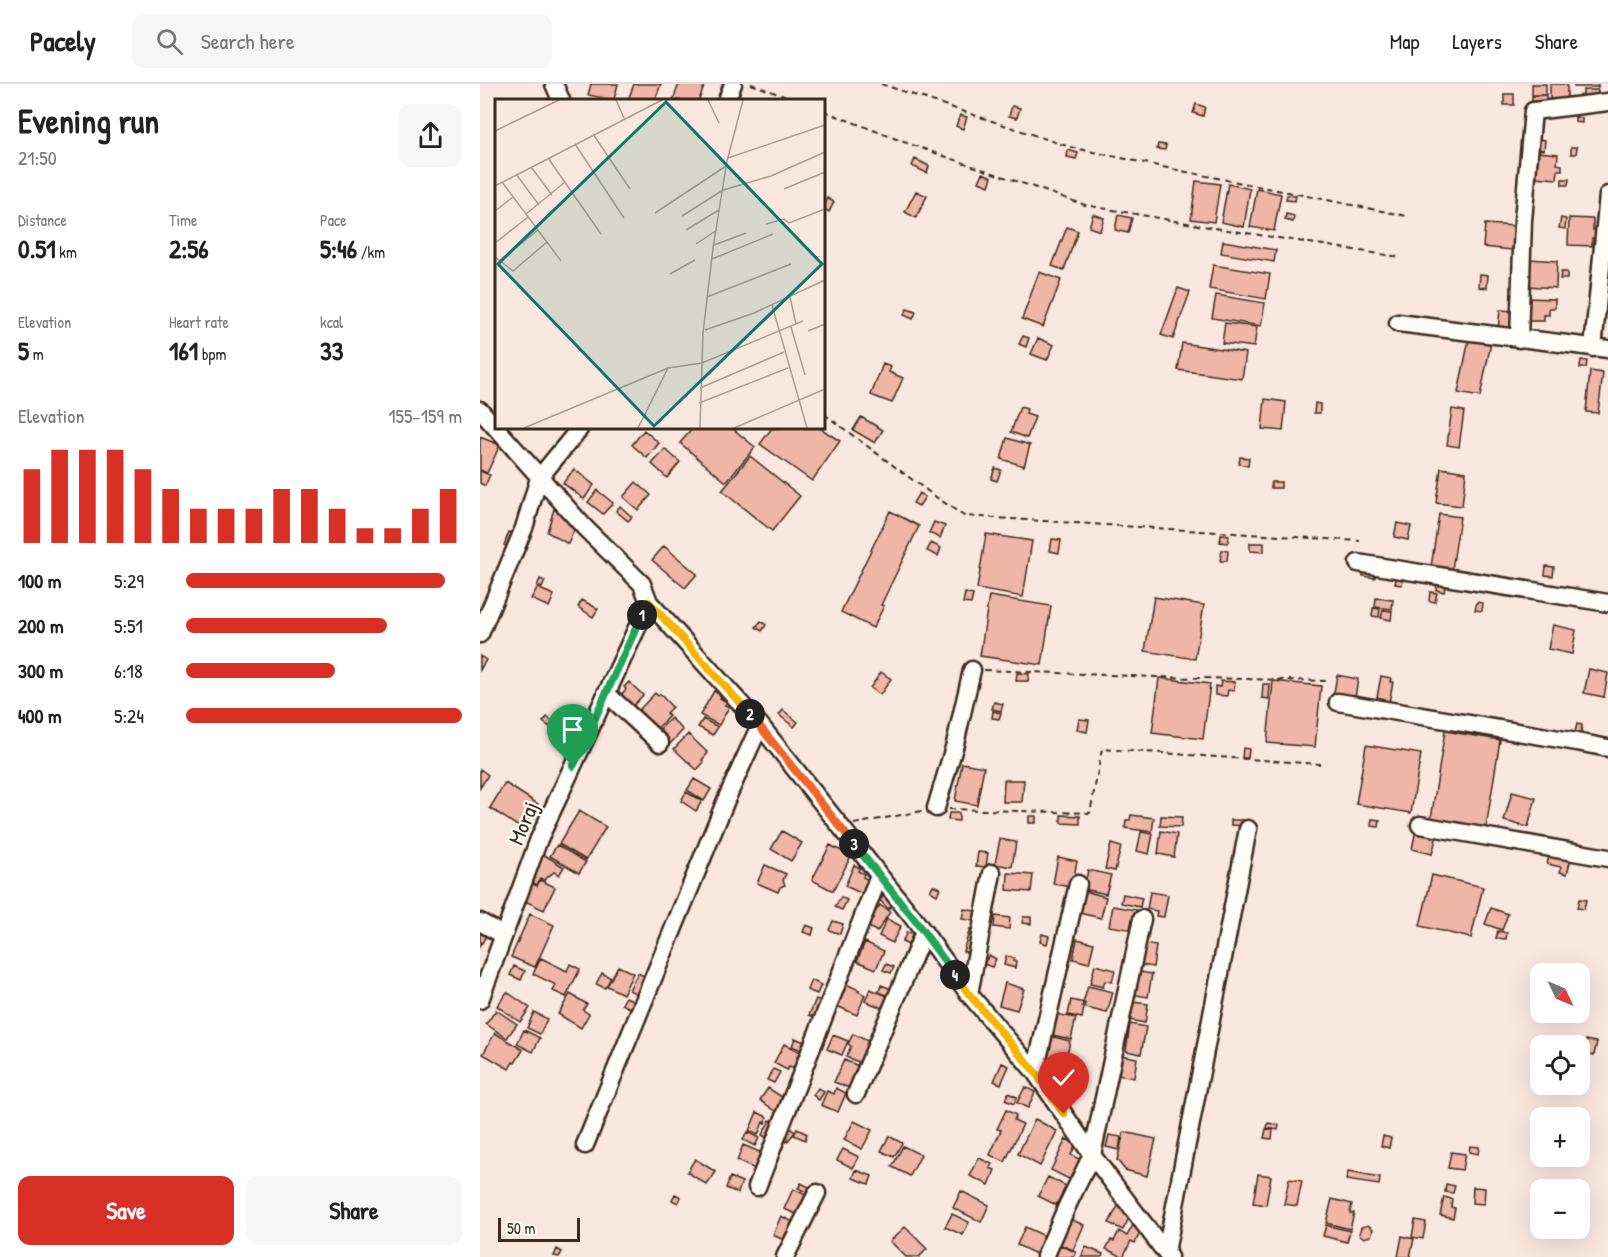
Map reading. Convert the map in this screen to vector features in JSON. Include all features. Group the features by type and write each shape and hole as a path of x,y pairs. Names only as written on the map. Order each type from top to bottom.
{"street":[{"path":"554,84 561,99"},
{"path":"727,99 733,84"},
{"path":"1519,339 1523,220 1533,111 1608,102"},
{"path":"1398,322 1600,349 1608,195"},
{"path":"480,410 495,427"},
{"path":"496,429 585,528 642,584 649,602 760,725 924,932 969,994 1035,1072 1092,1155 1168,1255"},
{"path":"480,634 524,528 539,478 579,429"},
{"path":"1358,563 1608,603"},
{"name":"Moraj","path":"480,1000 539,839 649,602"},
{"path":"936,808 955,744 972,670"},
{"path":"606,693 660,743"},
{"path":"1338,702 1608,748"},
{"path":"585,1145 726,800 760,725"},
{"path":"1420,825 1608,858"},
{"path":"1168,1255 1248,829"},
{"path":"969,994 992,873"},
{"path":"757,1187 879,876"},
{"path":"1035,1072 1078,884"},
{"path":"1045,1257 1092,1155 1142,919"},
{"path":"480,922 503,935"},
{"path":"856,1094 924,932"},
{"path":"785,1257 817,1192"}],"path":[{"path":"751,84 792,99"},
{"path":"881,84 1070,147 1407,216"},
{"path":"825,111 904,142 1085,205 1215,228 1399,256"},
{"path":"825,415 964,516 1360,541"},
{"path":"972,670 1329,681"},
{"path":"840,826 936,808 1090,813 1102,749 1320,764"}],"building":[{"path":"591,84 618,84 614,99 588,95"},
{"path":"634,84 661,84 655,99 628,99"},
{"path":"679,84 705,84 699,99 673,99"},
{"path":"1532,84 1546,84 1546,95 1532,95"},
{"path":"1550,84 1567,84 1567,100 1550,99"},
{"path":"1574,84 1598,84 1598,87 1574,87"},
{"path":"1583,90 1598,90 1598,98 1583,98"},
{"path":"1504,94 1514,94 1514,105 1504,105"},
{"path":"1546,95 1546,105 1532,105 1532,96"},
{"path":"1196,104 1205,107 1203,116 1193,113"},
{"path":"1012,106 1020,108 1017,118 1009,116"},
{"path":"960,115 967,117 963,129 956,126"},
{"path":"1575,117 1582,118 1582,123 1575,122"},
{"path":"1537,139 1545,140 1544,150 1536,149"},
{"path":"1158,144 1166,145 1165,150 1157,149"},
{"path":"1571,147 1577,147 1576,154 1571,154"},
{"path":"1068,150 1078,153 1076,159 1067,157"},
{"path":"1538,152 1558,154 1557,164 1562,165 1562,170 1558,170 1557,179 1535,177"},
{"path":"915,159 929,166 927,173 912,166"},
{"path":"983,173 992,177 989,186 979,182"},
{"path":"1562,179 1569,179 1568,185 1562,185"},
{"path":"1196,181 1220,184 1214,222 1191,219"},
{"path":"1228,184 1250,189 1244,227 1221,222"},
{"path":"1257,189 1281,194 1274,231 1250,227"},
{"path":"916,191 927,196 916,218 905,212"},
{"path":"1287,195 1296,196 1295,201 1286,200"},
{"path":"827,198 834,202 829,212 825,210"},
{"path":"1093,214 1104,218 1100,231 1089,227"},
{"path":"1286,214 1294,216 1293,222 1285,220"},
{"path":"1118,215 1132,218 1128,233 1115,230"},
{"path":"1561,218 1566,219 1565,229 1559,228"},
{"path":"1569,218 1593,219 1595,238 1592,238 1592,246 1568,245"},
{"path":"1485,224 1515,226 1512,250 1483,247"},
{"path":"1067,227 1078,231 1064,270 1052,266"},
{"path":"1223,241 1276,250 1274,262 1221,253"},
{"path":"1529,259 1557,261 1556,288 1527,286"},
{"path":"1213,265 1270,274 1266,299 1209,289"},
{"path":"1039,272 1061,280 1043,327 1022,319"},
{"path":"1561,272 1567,272 1567,279 1560,279"},
{"path":"1480,274 1488,275 1487,288 1479,287"},
{"path":"1178,288 1190,292 1173,339 1161,335"},
{"path":"1216,295 1265,303 1261,326 1212,318"},
{"path":"1525,298 1555,299 1555,308 1549,308 1549,315 1544,315 1544,321 1524,321"},
{"path":"907,309 916,312 913,319 904,315"},
{"path":"1500,310 1515,311 1514,330 1498,329"},
{"path":"1225,323 1257,327 1254,347 1222,343"},
{"path":"1023,336 1029,338 1026,347 1019,344"},
{"path":"1038,338 1054,345 1047,360 1031,354"},
{"path":"1469,339 1491,343 1480,397 1458,393"},
{"path":"1182,343 1246,353 1242,379 1178,370"},
{"path":"1581,360 1587,361 1586,368 1580,368"},
{"path":"883,364 891,367 889,372 903,378 892,403 871,395"},
{"path":"1590,371 1603,373 1598,413 1586,412"},
{"path":"1265,399 1286,402 1283,431 1262,429"},
{"path":"1315,403 1320,404 1320,413 1314,413"},
{"path":"1020,407 1027,409 1026,414 1035,417 1027,438 1011,432"},
{"path":"1452,409 1464,411 1459,447 1447,445"},
{"path":"861,417 883,430 875,443 853,430"},
{"path":"692,429 733,429 755,447 726,482 680,443"},
{"path":"771,429 822,429 840,441 812,481 760,444"},
{"path":"644,430 659,443 647,458 632,445"},
{"path":"480,437 500,445 487,473 480,470"},
{"path":"1007,438 1030,445 1024,466 1001,459"},
{"path":"665,449 680,462 667,478 652,464"},
{"path":"750,456 800,496 772,531 722,491"},
{"path":"1240,457 1249,458 1248,466 1239,464"},
{"path":"995,468 1001,470 997,481 991,479"},
{"path":"1441,468 1466,472 1462,506 1436,503"},
{"path":"574,469 594,485 584,499 563,483"},
{"path":"480,471 490,475 485,486 480,483"},
{"path":"636,482 651,495 638,510 623,497"},
{"path":"1271,482 1281,482 1281,488 1271,488"},
{"path":"597,490 613,503 603,514 588,502"},
{"path":"919,493 925,497 919,506 913,503"},
{"path":"620,506 632,517 628,521 616,511"},
{"path":"554,509 575,528 568,544 547,532"},
{"path":"890,511 919,526 881,605 884,606 873,628 841,612"},
{"path":"1439,514 1460,517 1452,570 1431,567"},
{"path":"934,522 945,526 940,538 929,533"},
{"path":"1397,523 1411,526 1408,540 1394,537"},
{"path":"509,532 515,534 510,547 504,545"},
{"path":"986,534 1032,541 1023,597 977,589"},
{"path":"1221,535 1229,536 1228,543 1220,542"},
{"path":"1052,539 1061,540 1059,553 1050,551"},
{"path":"931,543 941,548 938,556 927,551"},
{"path":"1250,543 1264,543 1264,552 1250,551"},
{"path":"664,546 697,574 685,588 652,560"},
{"path":"1222,550 1228,551 1227,561 1220,561"},
{"path":"1546,566 1554,567 1553,576 1545,575"},
{"path":"1364,568 1376,570 1375,578 1363,576"},
{"path":"1397,574 1404,576 1402,585 1395,584"},
{"path":"540,579 545,581 542,588 537,586"},
{"path":"1437,581 1446,583 1444,592 1436,590"},
{"path":"537,588 554,595 549,607 531,599"},
{"path":"1430,592 1437,593 1435,602 1429,601"},
{"path":"965,593 973,595 971,604 963,603"},
{"path":"989,596 1051,606 1042,665 980,656"},
{"path":"1154,597 1204,605 1195,659 1145,651"},
{"path":"1376,598 1393,600 1392,609 1375,607"},
{"path":"582,600 598,609 593,617 578,607"},
{"path":"1477,602 1483,603 1482,611 1475,610"},
{"path":"1373,608 1380,609 1379,617 1372,616"},
{"path":"1383,610 1392,611 1391,620 1381,618"},
{"path":"761,621 766,625 762,631 756,627"},
{"path":"1553,625 1576,630 1572,654 1548,649"},
{"path":"480,656 486,660 480,670"},
{"path":"1589,669 1608,673 1604,697 1584,693"},
{"path":"881,672 891,679 880,695 870,688"},
{"path":"1017,673 1029,674 1028,681 1016,681"},
{"path":"1337,675 1358,679 1355,697 1334,693"},
{"path":"1381,676 1391,678 1390,682 1393,682 1389,703 1377,697"},
{"path":"1159,678 1210,684 1203,739 1152,733"},
{"path":"1221,681 1235,682 1234,691 1228,690 1227,696 1215,695 1215,686 1220,687"},
{"path":"1273,681 1321,686 1315,747 1267,743"},
{"path":"629,682 643,695 633,706 621,695"},
{"path":"1263,684 1270,684 1269,699 1262,698"},
{"path":"714,691 722,695 720,698 727,702 725,705 729,707 719,725 700,715"},
{"path":"655,693 658,696 660,694 672,707 666,713 669,716 657,729 638,711"},
{"path":"994,702 1003,704 1001,711 992,709"},
{"path":"783,710 798,722 794,727 779,715"},
{"path":"993,711 1001,713 999,719 992,718"},
{"path":"547,717 554,723 550,727 543,722"},
{"path":"561,718 567,723 560,730 554,724"},
{"path":"671,718 683,730 670,744 657,732"},
{"path":"703,719 718,727 713,735 698,727"},
{"path":"1079,719 1089,720 1087,732 1077,730"},
{"path":"1577,724 1582,725 1580,737 1574,736"},
{"path":"1445,731 1500,740 1486,828 1431,819"},
{"path":"688,734 708,753 697,770 674,749"},
{"path":"1366,745 1421,754 1411,813 1356,804"},
{"path":"1243,748 1249,749 1248,758 1242,758"},
{"path":"962,763 984,767 977,805 955,801"},
{"path":"480,769 488,775 480,788"},
{"path":"694,779 711,789 704,801 687,790"},
{"path":"1004,780 1024,780 1022,802 1003,802"},
{"path":"505,783 538,804 522,829 490,808"},
{"path":"686,792 702,801 696,811 681,801"},
{"path":"1512,792 1536,798 1528,827 1504,821"},
{"path":"579,811 606,827 586,860 559,844"},
{"path":"949,813 959,813 959,821 948,820"},
{"path":"1061,815 1080,816 1080,824 1061,823"},
{"path":"1131,815 1154,818 1152,832 1125,828 1126,820 1130,820"},
{"path":"1029,816 1036,816 1036,823 1029,823"},
{"path":"1161,816 1182,817 1181,827 1160,826"},
{"path":"1372,819 1380,820 1379,827 1371,826"},
{"path":"1231,820 1246,820 1246,826 1231,825"},
{"path":"1416,830 1437,835 1432,854 1412,849"},
{"path":"782,831 802,843 791,861 771,849"},
{"path":"1161,831 1177,834 1174,857 1158,854"},
{"path":"1141,832 1153,834 1149,854 1137,851"},
{"path":"1000,839 1016,842 1012,867 995,864"},
{"path":"1111,844 1121,847 1115,871 1105,869"},
{"path":"557,845 586,862 579,873 550,856"},
{"path":"830,845 851,856 833,891 812,880"},
{"path":"1551,849 1572,854 1567,874 1560,872 1561,867 1547,864"},
{"path":"978,852 988,853 986,867 976,866"},
{"path":"543,854 564,867 559,875 554,872 544,880 540,878 537,885 530,881"},
{"path":"1058,857 1077,861 1072,887 1053,884"},
{"path":"765,865 786,874 783,880 785,885 780,887 778,892 757,883"},
{"path":"854,865 860,868 858,871 864,874 863,877 869,880 863,894 845,886"},
{"path":"1088,870 1111,875 1106,894 1084,889"},
{"path":"1008,873 1033,875 1031,892 1007,890"},
{"path":"1432,875 1483,887 1471,938 1420,926"},
{"path":"540,880 555,887 544,910 523,900 531,883 537,886"},
{"path":"933,885 940,888 937,895 930,891"},
{"path":"1085,891 1106,897 1101,918 1079,913"},
{"path":"1150,892 1168,895 1164,917 1156,916 1157,911 1147,909"},
{"path":"1123,894 1142,898 1140,907 1121,903"},
{"path":"885,895 894,904 888,909 880,900"},
{"path":"841,897 847,900 842,910 835,907"},
{"path":"1579,899 1586,900 1584,909 1577,908"},
{"path":"880,905 890,912 877,932 861,922 868,912 873,915"},
{"path":"1113,906 1137,910 1133,930 1109,926"},
{"path":"1491,908 1508,914 1502,930 1485,924"},
{"path":"964,909 975,911 973,921 962,919"},
{"path":"530,914 554,925 535,967 511,957"},
{"path":"995,916 1010,918 1009,929 994,927"},
{"path":"1023,917 1031,917 1031,924 1022,923"},
{"path":"887,919 901,926 892,943 879,936"},
{"path":"833,921 843,924 840,934 829,930"},
{"path":"806,925 814,928 812,935 803,932"},
{"path":"480,926 489,931 480,946"},
{"path":"970,929 980,932 973,955 963,951"},
{"path":"1498,931 1507,933 1506,939 1496,938"},
{"path":"907,932 914,935 909,945 902,942"},
{"path":"1042,934 1049,936 1047,944 1040,942"},
{"path":"1077,939 1094,943 1089,963 1073,959"},
{"path":"865,942 884,951 876,969 857,961"},
{"path":"1140,943 1156,946 1153,967 1136,964"},
{"path":"989,955 996,959 992,967 984,964"},
{"path":"1006,956 1014,958 1015,968 1004,965"},
{"path":"541,958 567,971 570,964 580,969 566,997 553,991 556,985 533,974"},
{"path":"886,964 894,967 891,973 883,970"},
{"path":"1095,965 1115,970 1112,982 1105,981 1103,987 1090,984"},
{"path":"514,966 525,971 521,980 510,975"},
{"path":"618,966 633,973 623,994 607,986"},
{"path":"1134,971 1152,974 1148,997 1130,994"},
{"path":"602,973 611,978 605,988 596,984"},
{"path":"638,973 650,979 641,996 629,990"},
{"path":"811,980 821,985 817,994 807,990"},
{"path":"1005,983 1024,989 1017,1010 999,1005"},
{"path":"846,984 865,995 857,1015 837,1006"},
{"path":"881,985 894,990 891,997 879,992"},
{"path":"1088,986 1113,992 1107,1013 1082,1007"},
{"path":"870,989 890,997 885,1009 865,1001"},
{"path":"507,992 530,1008 520,1022 497,1006"},
{"path":"570,994 587,1004 583,1010 589,1014 581,1028 558,1014"},
{"path":"626,997 639,1003 635,1011 622,1004"},
{"path":"816,999 827,1003 820,1019 809,1015"},
{"path":"1071,1000 1085,1003 1082,1018 1068,1015"},
{"path":"1132,1002 1148,1004 1145,1023 1129,1020"},
{"path":"496,1010 517,1024 507,1038 486,1024"},
{"path":"534,1012 547,1019 540,1034 527,1028"},
{"path":"1056,1014 1076,1018 1071,1039 1052,1035"},
{"path":"1130,1024 1146,1027 1141,1054 1126,1051"},
{"path":"524,1030 540,1038 533,1052 517,1044"},
{"path":"495,1033 523,1050 509,1069 483,1054"},
{"path":"853,1034 870,1042 861,1063 846,1057 851,1046 848,1044"},
{"path":"833,1035 848,1041 842,1055 827,1049"},
{"path":"1050,1036 1070,1041 1065,1064 1044,1059"},
{"path":"795,1038 811,1045 808,1053 792,1046"},
{"path":"1590,1041 1597,1042 1594,1055 1590,1054"},
{"path":"784,1044 800,1052 794,1069 789,1067 787,1070 774,1063"},
{"path":"1121,1055 1137,1058 1134,1078 1117,1075"},
{"path":"844,1060 861,1067 852,1089 834,1082"},
{"path":"1002,1063 1009,1066 1001,1084 994,1081"},
{"path":"773,1069 780,1072 774,1083 767,1080"},
{"path":"1025,1087 1035,1092 1028,1108 1017,1103"},
{"path":"768,1088 785,1099 777,1112 760,1100"},
{"path":"818,1088 824,1092 819,1100 813,1095"},
{"path":"836,1088 846,1093 838,1112 821,1105 827,1091 834,1094"},
{"path":"1008,1093 1017,1097 1014,1104 1005,1100"},
{"path":"1006,1110 1016,1115 1014,1120 1023,1124 1005,1162 990,1155 1001,1130 997,1129"},
{"path":"757,1112 767,1117 758,1135 749,1131"},
{"path":"1035,1119 1057,1131 1040,1166 1018,1154"},
{"path":"770,1120 778,1125 770,1140 762,1135"},
{"path":"854,1121 872,1130 862,1149 844,1140"},
{"path":"1268,1123 1279,1125 1278,1130 1267,1128"},
{"path":"788,1127 795,1132 787,1142 781,1137"},
{"path":"797,1129 807,1134 805,1140 794,1135"},
{"path":"1266,1129 1273,1130 1272,1139 1264,1138"},
{"path":"747,1132 759,1138 755,1146 743,1140"},
{"path":"1124,1132 1156,1139 1147,1176 1125,1170 1117,1160"},
{"path":"1109,1135 1121,1137 1119,1150 1106,1147"},
{"path":"889,1136 902,1143 894,1157 881,1151"},
{"path":"1383,1136 1391,1138 1389,1148 1381,1146"},
{"path":"1066,1139 1076,1144 1071,1155 1083,1161 1073,1181 1051,1170"},
{"path":"743,1145 762,1153 755,1169 737,1161"},
{"path":"903,1146 921,1155 910,1176 892,1167"},
{"path":"1470,1146 1479,1147 1478,1154 1469,1152"},
{"path":"843,1149 859,1157 853,1168 837,1160"},
{"path":"1451,1152 1465,1154 1462,1170 1448,1168"},
{"path":"979,1158 992,1164 990,1168 995,1170 989,1185 970,1176"},
{"path":"695,1159 716,1172 707,1185 687,1172"},
{"path":"856,1170 872,1176 869,1184 853,1178"},
{"path":"1348,1172 1380,1178 1379,1185 1346,1180"},
{"path":"1258,1174 1271,1176 1266,1205 1253,1203"},
{"path":"730,1177 742,1182 738,1193 726,1188"},
{"path":"1048,1177 1066,1186 1056,1205 1038,1196"},
{"path":"1289,1179 1302,1181 1297,1206 1284,1204"},
{"path":"801,1183 809,1187 806,1192 798,1188"},
{"path":"1446,1184 1455,1186 1453,1193 1445,1192"},
{"path":"1473,1187 1485,1188 1484,1204 1472,1203"},
{"path":"793,1189 810,1197 802,1214 784,1209"},
{"path":"961,1191 989,1205 981,1222 953,1208"},
{"path":"675,1194 681,1197 678,1203 672,1200"},
{"path":"1444,1197 1452,1199 1451,1207 1455,1208 1453,1218 1440,1215"},
{"path":"1332,1199 1352,1204 1350,1213 1354,1213 1350,1229 1326,1223"},
{"path":"1120,1202 1131,1214 1123,1230 1109,1223"},
{"path":"952,1214 969,1222 963,1235 945,1227"},
{"path":"781,1216 797,1224 786,1241 773,1235"},
{"path":"1065,1217 1084,1225 1073,1250 1054,1242"},
{"path":"1415,1220 1426,1222 1423,1239 1412,1237"},
{"path":"1133,1225 1142,1229 1135,1243 1131,1241 1123,1257 1106,1249 1111,1240 1114,1241 1119,1231 1127,1236"},
{"path":"1326,1225 1350,1231 1347,1242 1323,1236"},
{"path":"1368,1225 1373,1229 1371,1236 1364,1238 1359,1234 1361,1227"},
{"path":"905,1227 927,1249 919,1257 906,1257 890,1241"},
{"path":"1025,1227 1045,1236 1036,1254 1017,1245"},
{"path":"1402,1236 1414,1239 1410,1257 1398,1257"},
{"path":"1056,1244 1076,1252 1074,1257 1051,1257"},
{"path":"1086,1247 1103,1254 1102,1257 1081,1257"},
{"path":"557,1249 562,1252 559,1257 554,1256"}],"route":[{"path":"573,766 649,602 760,725 914,919 969,994 1035,1072 1064,1114"}]}
